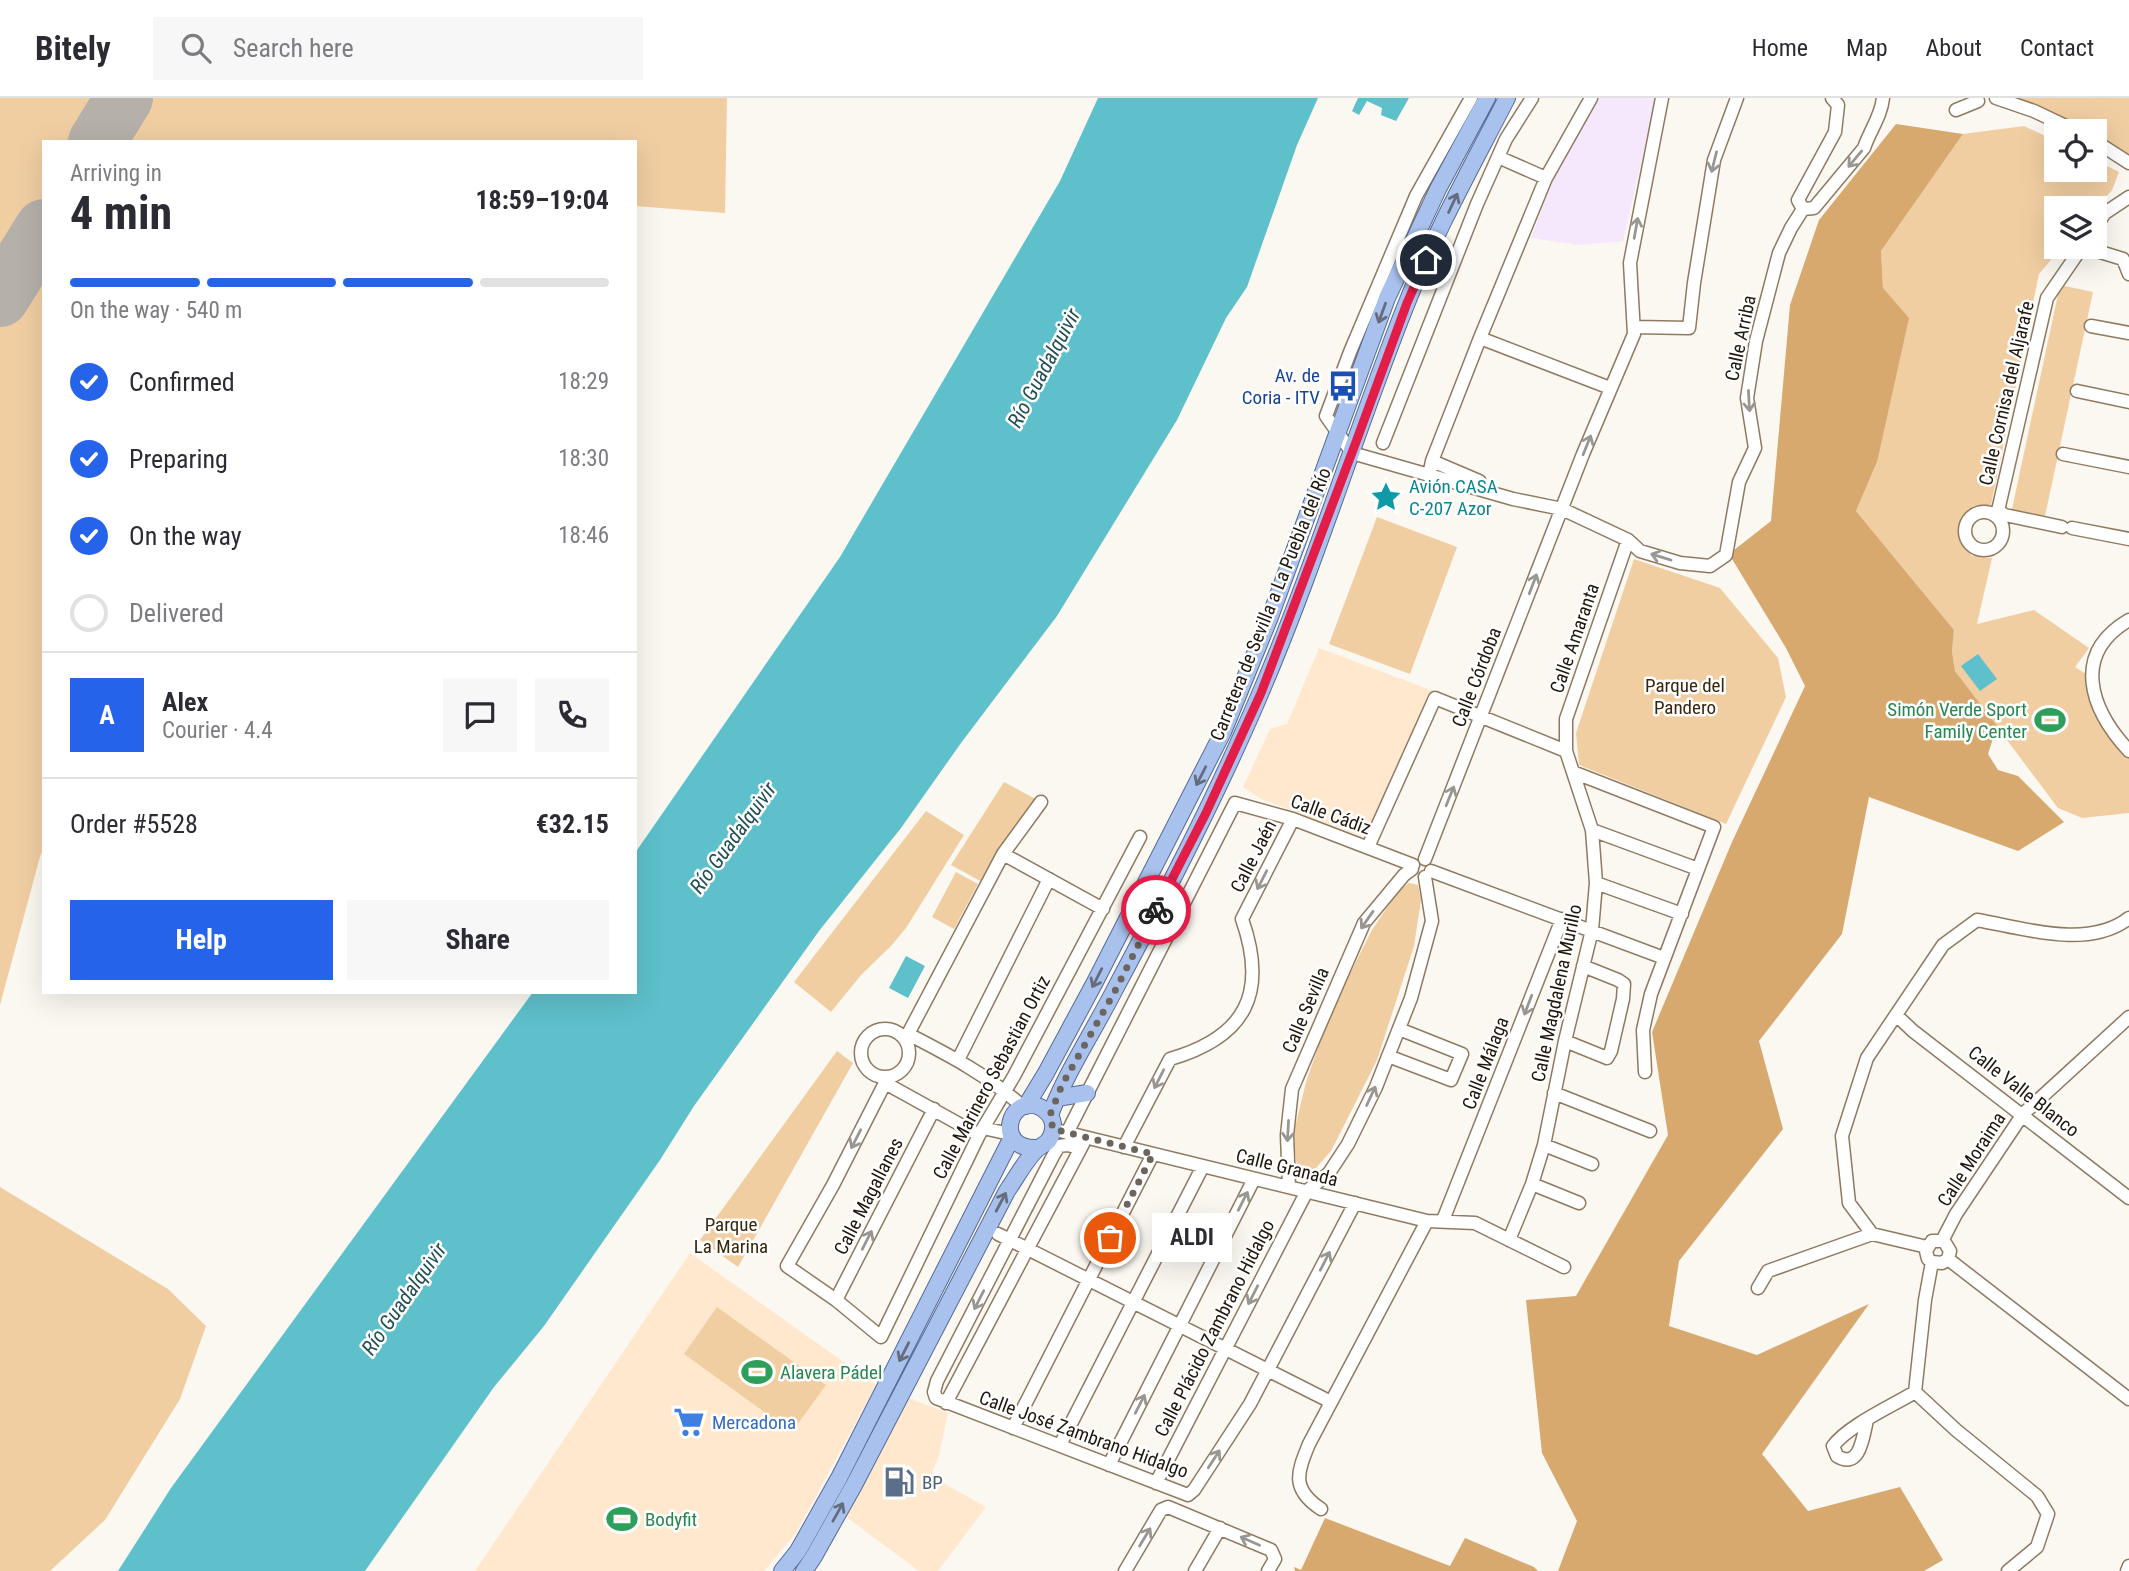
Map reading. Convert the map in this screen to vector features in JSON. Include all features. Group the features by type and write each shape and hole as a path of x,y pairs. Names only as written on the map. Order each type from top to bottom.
{"main road":[{"name":"Carretera de Sevilla a La Puebla del Río","path":"1025,1107 1095,982 1223,732 1270,617 1387,299 1438,189 1487,98"},
{"name":"Carretera de Sevilla a La Puebla del Río","path":"1057,1126 1057,1098 1062,1085 1114,993 1206,813 1261,693 1407,303 1456,196 1507,98"},
{"path":"1290,618 1315,585"},
{"path":"1057,1098 1087,1094"},
{"path":"782,1571 798,1551 839,1478 1011,1135 1010,1124 1014,1113 1025,1107 1039,1107 1057,1126 1048,1141 1037,1148 1007,1191 854,1485 805,1571"},
{"path":"1011,1135 1021,1146 1028,1149 1037,1148"},
{"path":"805,1571 836,1538"}],"street":[{"path":"1352,453 1326,416 1416,196 1471,98"},
{"path":"1383,443 1476,204 1506,139 1532,98"},
{"path":"1429,476 1432,461 1480,338 1546,178 1591,98"},
{"path":"1662,98 1630,262 1634,327 1689,328 1714,160 1737,98"},
{"path":"1803,209 1798,200 1835,132 1838,105 1832,98"},
{"name":"Calle Arriba","path":"1352,453 1541,506 1562,509 1628,541 1640,551 1679,563 1710,565 1726,555 1739,482 1755,448 1747,398 1756,341 1779,253 1803,209 1814,208 1864,148 1878,121 1883,98"},
{"path":"1956,110 1978,101 1973,98"},
{"path":"1996,98 2051,119"},
{"path":"2107,149 2129,163"},
{"path":"1498,157 1546,178"},
{"path":"2107,212 2129,197"},
{"path":"2107,254 2123,259 2129,274"},
{"name":"Calle Cornisa del Aljarafe","path":"2074,259 2047,298 1997,514 2129,539"},
{"path":"2091,326 2129,333"},
{"name":"Calle Córdoba","path":"1427,869 1482,716 1610,388 1634,334 1634,327"},
{"path":"1480,338 1610,388"},
{"path":"2077,390 2129,402"},
{"path":"2063,454 2129,467"},
{"path":"1432,461 1479,481 1478,489"},
{"name":"Calle Amaranta","path":"1566,751 1566,719 1628,541"},
{"path":"2129,620 2106,637 2092,663 2091,677 2102,714 2129,751"},
{"path":"1368,847 1435,698 1566,751"},
{"name":"Calle Magdalena Murillo","path":"1509,1240 1532,1184 1544,1145 1565,1041 1592,930 1597,883 1592,830 1566,751"},
{"path":"1573,772 1714,827 1651,994 1643,1030 1645,1072"},
{"path":"836,1300 787,1266 833,1185 885,1081 900,1073 909,1059 905,1035 1003,854 1041,802"},
{"name":"Calle Cádiz","path":"1087,1094 1235,803 1293,820 1368,847 1413,867"},
{"name":"Calle Jaén","path":"1124,1147 1170,1059 1207,1046 1228,1030 1251,995 1254,973 1252,951 1242,919 1293,820"},
{"path":"1592,830 1699,869"},
{"name":"Calle Marinero Sebastian Ortiz","path":"836,1300 881,1337 981,1132 1140,838"},
{"path":"1003,854 1103,909"},
{"name":"Calle Sevilla","path":"1289,1187 1287,1135 1292,1089 1364,923 1416,861 1427,869"},
{"path":"1307,1191 1329,1173 1348,1144 1376,1087 1411,998 1432,921 1427,869 1664,958"},
{"path":"958,1060 1049,879"},
{"path":"1597,883 1682,914"},
{"path":"1872,1234 1849,1203 1842,1136 1867,1058 1943,945 1977,920 2069,936 2097,934 2129,918"},
{"name":"Calle Málaga","path":"1443,1220 1562,919"},
{"path":"1565,1041 1607,1058 1611,1051 1624,984 1583,967"},
{"name":"Calle Valle Blanco","path":"1896,1015 1913,1031 2128,1194"},
{"name":"Calle Moraima","path":"1942,1241 1956,1214 2023,1114 2129,1017"},
{"path":"1011,1135 981,1132 871,1074 862,1063 860,1049 863,1042 868,1035 882,1029 905,1035 958,1060 1005,1090 1025,1107"},
{"path":"1388,1056 1451,1080 1454,1074 1462,1054 1399,1029"},
{"path":"1554,1093 1650,1131"},
{"path":"1057,1126 1087,1094"},
{"name":"Calle Magallanes","path":"836,1300 934,1109"},
{"name":"Calle Granada","path":"1057,1126 1083,1143 1124,1147 1427,1221 1475,1223 1564,1267"},
{"path":"1083,1143 946,1403 936,1398 934,1392 937,1381 1059,1146 1083,1143"},
{"path":"1544,1145 1591,1164"},
{"path":"1013,1428 1153,1154"},
{"path":"1060,1445 1203,1166"},
{"path":"1109,1465 1254,1178"},
{"path":"1532,1184 1579,1203"},
{"name":"Calle Plácido Zambrano Hidalgo","path":"1156,1483 1307,1191"},
{"name":"Calle José Zambrano Hidalgo","path":"946,1403 1188,1495 1194,1490 1250,1404 1355,1203"},
{"path":"1321,1509 1302,1493 1298,1470 1309,1444 1427,1221"},
{"path":"998,1234 1331,1402"},
{"path":"1758,1288 1768,1271 1872,1234 1927,1247"},
{"path":"1932,1241 1942,1241 1949,1247 1948,1259 1942,1264 1932,1262 1926,1255 1927,1247 1932,1241"},
{"path":"1948,1259 2129,1399"},
{"path":"1915,1392 1932,1262"},
{"path":"1867,1420 1915,1392"},
{"path":"1915,1392 1956,1430 2037,1496 2048,1514 2037,1548 2008,1571"},
{"path":"1125,1571 1161,1510 1168,1507 1271,1550 1275,1559 1268,1571"},
{"path":"1195,1571 1220,1528"}],"shaded area":[{"path":"1597,98 1656,98 1623,241 1580,245 1531,238 1555,175"},
{"path":"1896,124 1963,134 1881,251 1883,288 1909,318 1877,462 1856,511 1954,630 1952,651 1955,671 1997,726 1988,754 1998,770 2018,776 2064,822 2018,851 1869,797 1842,934 1759,1041 1783,1129 1679,1261 1669,1326 1757,1355 1869,1304 1762,1454 1808,1511 1900,1487 1943,1560 1924,1571 1558,1571 1577,1521 1542,1453 1526,1300 1576,1296 1668,1135 1652,1032 1732,842 1805,686 1786,648 1729,554 1771,521 1790,305 1819,220"},
{"path":"1319,648 1433,691 1368,839 1261,799 1243,787 1270,729 1287,724"},
{"path":"690,1253 876,1385 796,1533 764,1571 475,1571"},
{"path":"906,1397 948,1413 939,1455 931,1476 986,1507 938,1571 919,1571 845,1516"},
{"path":"1325,1518 1450,1566 1465,1538 1538,1571 1295,1571 1294,1567 1301,1570"}],"green space":[{"path":"0,98 727,98 725,213 637,206 637,140 42,140 42,853 0,1005"},
{"path":"2009,98 2129,98 2129,156 2107,143 2107,119 2065,118"},
{"path":"2024,126 2044,135 2044,182 2107,182 2107,166 2119,172 2107,196 2044,196 2044,259 2052,259 2039,274 1991,505 1973,506 1960,522 1962,543 1972,556 1992,558 1977,624 2034,610 2089,648 2075,667 2091,677 2129,754 2129,813 2082,818 2058,808 1955,671 1952,651 1954,630 1856,511 1877,462 1883,288 1881,251 1963,134"},
{"path":"2060,285 2093,292 2045,516 2012,509"},
{"path":"1377,517 1457,547 1410,674 1329,644"},
{"name":"Parque del Pandero","path":"1634,559 1720,588 1778,658 1786,697 1726,824 1579,765 1576,733"},
{"path":"1004,782 1041,802 984,883 951,865"},
{"path":"926,811 964,835 906,928 861,975 831,1012 794,982"},
{"path":"956,872 978,884 954,929 932,917"},
{"path":"1409,883 1418,885 1421,900 1414,946 1377,1060 1331,1151 1307,1178 1298,1175 1293,1136 1306,1082 1321,1039 1340,993 1372,930 1398,891"},
{"name":"Parque La Marina","path":"837,1051 853,1063 738,1267 700,1240"},
{"path":"0,1187 168,1289 206,1326 180,1399 105,1520 50,1571 0,1571"},
{"name":"Alavera Pádel","path":"717,1307 826,1385 792,1432 684,1354"}],"water":[{"name":"Río Guadalquivir","path":"1098,98 1318,98 1297,145 1247,287 1226,318 1177,420 1057,616 901,828 819,931 694,1106 660,1160 544,1326 494,1387 365,1571 118,1571 171,1488 532,994 637,994 637,850 840,557 1060,181"},
{"path":"1358,98 1409,98 1396,121 1381,115 1382,108 1367,101 1359,115 1352,111"},
{"path":"1978,654 1997,679 1980,691 1961,666"},
{"path":"906,956 925,966 908,998 889,988"}],"runway":[{"path":"98,140 124,98"},
{"path":"0,298 42,231"}],"way so far":[{"path":"1110,1238 1153,1154 1053,1129 1050,1115 1062,1085 1114,993 1156,910"}],"place":[{"name":"Av. de Coria - ITV","path":"1343,386"},
{"name":"Avión CASA C-207 Azor","path":"1386,497"},
{"name":"Simón Verde Sport Family Center","path":"2050,720"},
{"name":"ALDI","path":"1110,1238"},
{"name":"Alavera Pádel","path":"757,1372"},
{"name":"Mercadona","path":"689,1422"},
{"name":"BP","path":"899,1482"},
{"name":"Bodyfit","path":"622,1519"}],"route":[{"path":"1156,910 1206,813 1261,693 1407,303 1426,260"}]}
